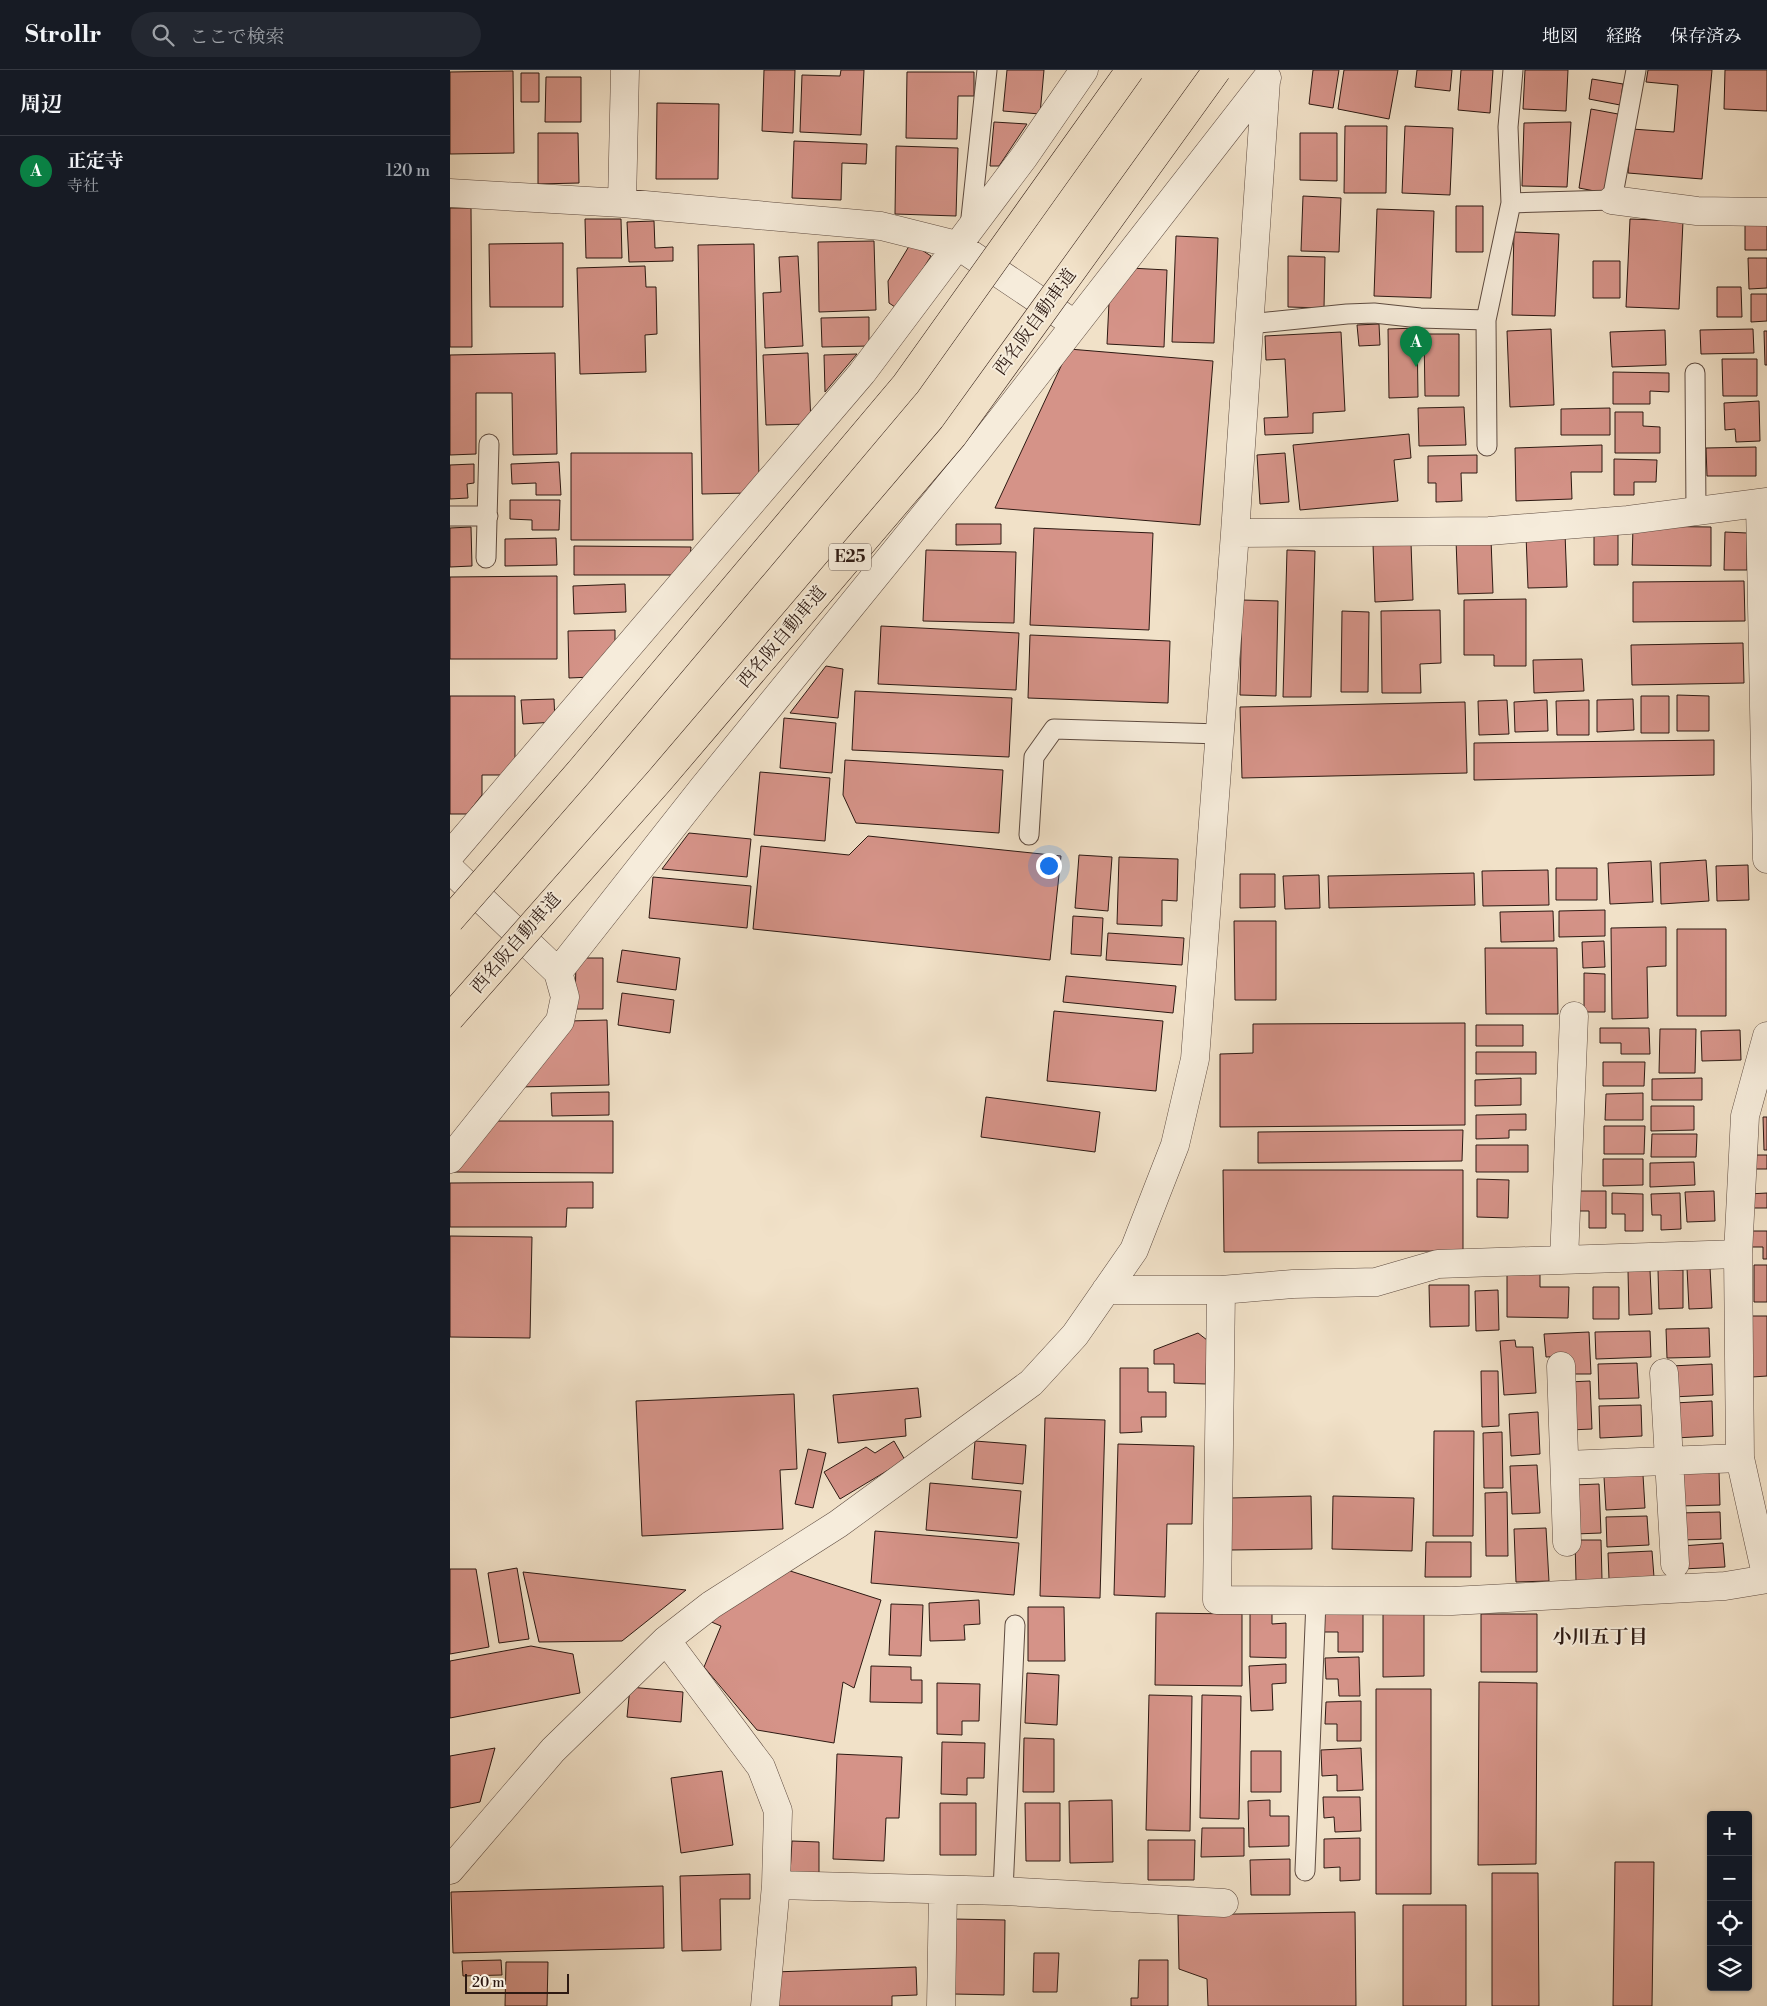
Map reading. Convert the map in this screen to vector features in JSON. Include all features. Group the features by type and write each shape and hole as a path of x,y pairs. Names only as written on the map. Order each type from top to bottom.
{"highway":[{"path":"450,920 580,771 906,384 1130,70"},
{"name":"西名阪自動車道","path":"450,1018 659,781 953,436 1217,70"}],"street":[{"path":"622,204 625,70"},
{"path":"450,856 862,373 1024,157 1084,70"},
{"path":"450,1870 553,1750 666,1640 711,1605 838,1524 1031,1383 1075,1334 1134,1250 1175,1145 1195,1059 1269,75"},
{"path":"558,972 703,788 976,452 1269,75"},
{"path":"450,193 622,204 881,226 964,236 1074,324"},
{"path":"1612,200 1696,211 1767,212"},
{"path":"1235,533 1489,531 1628,520 1764,503 1767,859"},
{"path":"450,869 558,972 565,998 560,1021 450,1159"},
{"path":"1564,1260 1574,1016"},
{"path":"1221,1290 1217,1600 1452,1602 1725,1586 1767,1579 1740,1458 1738,1254 1745,1116 1767,1036"},
{"path":"1106,1290 1221,1290 1293,1284 1376,1282 1438,1264 1738,1254"},
{"path":"1561,1366 1567,1542"},
{"path":"1664,1373 1675,1564"},
{"path":"1565,1465 1740,1458"},
{"path":"666,1640 761,1768 778,1810 776,1885 765,2006"},
{"path":"776,1885 1003,1891 1224,1903"},
{"path":"941,2006 943,1890"}],"lane":[{"path":"964,236 987,70"},
{"path":"1487,446 1486,320 1511,203 1508,127 1514,70"},
{"path":"1511,203 1612,200 1636,70"},
{"path":"1249,324 1374,313 1420,318 1486,320"},
{"path":"1695,373 1696,512"},
{"path":"486,558 489,444"},
{"path":"450,516 488,516"},
{"path":"1029,835 1034,757 1054,729 1220,734"},
{"path":"1306,1871 1316,1600"},
{"path":"1003,1891 1015,1625"}],"building":[{"path":"764,70 795,70 793,133 762,131"},
{"path":"841,70 864,70 861,135 800,132 802,75 840,76"},
{"path":"1007,70 1044,70 1040,114 1003,111"},
{"path":"1313,70 1339,70 1333,108 1309,104"},
{"path":"1344,70 1398,70 1389,119 1338,109"},
{"path":"1417,70 1452,70 1450,91 1415,87"},
{"path":"1461,70 1493,70 1490,113 1458,110"},
{"path":"1525,70 1568,70 1566,111 1523,109"},
{"path":"1648,70 1712,70 1702,179 1628,173 1632,129 1674,132 1678,85 1646,82"},
{"path":"1725,70 1767,70 1767,111 1724,109"},
{"path":"513,71 514,153 450,154 450,72"},
{"path":"907,72 974,72 974,96 958,96 957,139 906,138"},
{"path":"521,73 539,73 539,102 521,102"},
{"path":"546,77 581,77 581,122 545,122"},
{"path":"1592,79 1623,84 1620,105 1589,99"},
{"path":"657,103 719,104 718,179 656,179"},
{"path":"1591,109 1618,114 1605,193 1579,188"},
{"path":"994,122 1027,124 999,166 990,166"},
{"path":"1571,122 1567,187 1522,186 1524,123"},
{"path":"1345,126 1387,126 1386,193 1344,193"},
{"path":"1405,126 1453,128 1450,195 1402,193"},
{"path":"538,133 578,133 579,183 538,184"},
{"path":"1300,133 1337,133 1337,181 1300,180"},
{"path":"794,141 867,144 866,164 842,163 841,200 792,198"},
{"path":"896,146 958,148 956,216 895,214"},
{"path":"1303,196 1341,198 1339,252 1301,251"},
{"path":"1456,206 1483,206 1483,252 1456,252"},
{"path":"450,208 471,208 472,347 450,347"},
{"path":"1377,209 1434,211 1431,298 1374,296"},
{"path":"585,219 621,219 622,258 586,258"},
{"path":"1630,219 1683,221 1679,309 1626,307"},
{"path":"654,221 655,248 673,247 673,261 629,262 627,222"},
{"path":"1745,224 1767,224 1767,250 1745,250"},
{"path":"1514,232 1559,234 1555,316 1512,315"},
{"path":"1176,236 1218,238 1214,343 1172,342"},
{"path":"874,241 876,310 819,312 818,242"},
{"path":"563,243 563,307 490,307 489,244"},
{"path":"911,243 931,256 898,309 889,303 888,281"},
{"path":"754,244 759,479 750,493 702,494 698,245"},
{"path":"798,256 803,346 765,348 763,293 781,292 779,257"},
{"path":"1288,256 1325,257 1324,308 1288,307"},
{"path":"1748,258 1767,258 1767,288 1749,289"},
{"path":"1593,261 1620,261 1620,298 1593,298"},
{"path":"645,266 646,287 656,287 657,334 645,335 646,372 580,374 577,268"},
{"path":"1130,268 1167,270 1164,347 1107,344 1109,302"},
{"path":"1717,287 1741,287 1742,317 1717,317"},
{"path":"1751,294 1767,294 1767,321 1751,322"},
{"path":"869,317 869,346 822,347 821,318"},
{"path":"1379,324 1380,345 1359,346 1357,325"},
{"path":"1417,328 1418,397 1389,398 1388,329"},
{"path":"1551,329 1554,405 1510,407 1507,331"},
{"path":"1753,329 1754,353 1701,354 1700,330"},
{"path":"1665,330 1666,365 1612,367 1610,332"},
{"path":"1764,331 1767,331 1767,365 1765,365"},
{"path":"1341,332 1345,411 1313,413 1313,433 1265,435 1264,418 1288,417 1285,359 1266,360 1265,336"},
{"path":"1424,334 1459,334 1459,396 1425,396"},
{"path":"1069,349 1213,361 1200,525 995,508"},
{"path":"555,353 557,454 513,455 512,393 476,393 476,454 450,455 450,355"},
{"path":"808,353 811,424 766,425 763,355"},
{"path":"857,354 825,392 824,355"},
{"path":"1722,359 1757,359 1757,396 1723,396"},
{"path":"1613,372 1669,373 1669,392 1650,391 1650,404 1613,404"},
{"path":"1759,401 1760,441 1736,442 1735,429 1725,430 1724,403"},
{"path":"1464,407 1466,445 1419,446 1418,408"},
{"path":"1610,408 1610,435 1561,435 1561,409"},
{"path":"1615,412 1643,412 1643,426 1660,427 1660,453 1615,453"},
{"path":"1409,434 1411,458 1394,460 1398,501 1300,510 1293,445"},
{"path":"1602,445 1602,472 1571,472 1572,499 1516,501 1515,448"},
{"path":"1756,447 1756,476 1707,476 1706,448"},
{"path":"571,453 692,453 693,540 571,540"},
{"path":"1285,453 1289,502 1260,504 1257,455"},
{"path":"1477,455 1477,473 1461,473 1462,501 1436,502 1436,483 1428,483 1428,456"},
{"path":"1614,459 1657,460 1656,482 1634,482 1634,495 1614,495"},
{"path":"559,462 561,495 536,495 536,483 512,484 511,464"},
{"path":"474,464 474,483 467,484 468,498 450,499 450,465"},
{"path":"510,500 560,500 559,530 532,530 532,520 510,519"},
{"path":"956,524 1001,524 1001,544 956,545"},
{"path":"1633,526 1711,527 1711,566 1632,565"},
{"path":"471,527 472,566 450,567 450,528"},
{"path":"1034,528 1153,533 1149,630 1030,625"},
{"path":"1618,530 1618,565 1594,565 1594,531"},
{"path":"1725,532 1747,533 1747,570 1724,570"},
{"path":"1565,533 1567,587 1528,588 1526,535"},
{"path":"556,538 557,565 505,566 505,539"},
{"path":"1491,539 1493,593 1458,594 1456,540"},
{"path":"1411,543 1413,600 1375,602 1373,544"},
{"path":"574,546 691,547 690,559 676,575 574,575"},
{"path":"926,550 1016,552 1014,623 923,621"},
{"path":"1287,550 1315,551 1311,697 1283,697"},
{"path":"557,576 557,659 450,659 450,577"},
{"path":"1744,581 1745,621 1633,622 1633,582"},
{"path":"625,584 626,612 574,614 573,586"},
{"path":"1526,599 1526,666 1494,666 1494,655 1464,655 1464,600"},
{"path":"1242,600 1278,601 1276,696 1240,695"},
{"path":"1440,610 1441,663 1420,664 1421,693 1382,693 1381,611"},
{"path":"1342,611 1369,612 1368,692 1341,692"},
{"path":"881,626 1019,633 1016,690 878,684"},
{"path":"615,630 615,644 592,677 569,678 568,631"},
{"path":"1030,635 1170,641 1168,703 1028,698"},
{"path":"1743,643 1744,683 1632,685 1631,645"},
{"path":"1582,659 1584,691 1534,693 1533,660"},
{"path":"826,666 843,669 838,718 790,713"},
{"path":"855,691 1012,698 1009,757 852,750"},
{"path":"1677,695 1709,696 1709,731 1677,731"},
{"path":"450,696 515,696 515,775 482,775 482,795 467,814 450,814"},
{"path":"1641,696 1669,696 1669,733 1641,733"},
{"path":"554,699 555,722 523,724 521,700"},
{"path":"1633,699 1634,730 1597,732 1597,700"},
{"path":"1507,700 1509,734 1479,735 1478,701"},
{"path":"1547,700 1548,731 1515,732 1514,702"},
{"path":"1589,700 1589,735 1557,735 1556,701"},
{"path":"1465,702 1467,773 1242,778 1240,707"},
{"path":"784,718 836,723 832,773 780,768"},
{"path":"1714,740 1714,775 1474,780 1474,743"},
{"path":"845,760 1003,770 999,833 856,823 843,795"},
{"path":"760,772 830,778 825,841 754,835"},
{"path":"689,833 751,839 747,877 662,869"},
{"path":"868,836 1061,856 1050,960 753,929 761,846 849,855"},
{"path":"1079,855 1112,857 1108,911 1075,908"},
{"path":"1119,857 1178,859 1177,901 1162,900 1162,926 1117,924"},
{"path":"1706,860 1709,901 1661,904 1660,863"},
{"path":"1651,861 1653,902 1610,904 1608,863"},
{"path":"1748,865 1749,900 1717,901 1716,866"},
{"path":"1556,868 1597,868 1597,900 1556,900"},
{"path":"1548,870 1549,905 1483,906 1482,871"},
{"path":"1474,873 1475,905 1329,908 1328,876"},
{"path":"1240,874 1275,874 1275,907 1240,908"},
{"path":"1319,875 1320,908 1285,909 1283,876"},
{"path":"653,877 751,886 747,928 649,918"},
{"path":"1605,910 1605,936 1559,937 1559,911"},
{"path":"1553,911 1554,941 1501,942 1500,912"},
{"path":"1073,916 1103,918 1101,956 1071,954"},
{"path":"1234,921 1276,921 1276,1000 1235,1000"},
{"path":"1666,927 1666,966 1647,967 1648,1018 1612,1019 1611,928"},
{"path":"1677,929 1726,929 1726,1016 1677,1016"},
{"path":"1108,933 1184,938 1182,965 1106,960"},
{"path":"1604,941 1605,967 1583,968 1582,942"},
{"path":"1485,948 1557,948 1558,1014 1486,1014"},
{"path":"622,950 680,958 676,990 617,982"},
{"path":"576,958 603,958 603,1009 575,1009"},
{"path":"1584,973 1605,974 1605,1012 1584,1012"},
{"path":"1066,976 1176,986 1173,1013 1063,1002"},
{"path":"622,993 674,1000 670,1033 618,1025"},
{"path":"1054,1011 1163,1021 1156,1091 1047,1081"},
{"path":"607,1020 609,1085 518,1087 569,1021"},
{"path":"1465,1023 1465,1125 1220,1127 1220,1054 1253,1053 1253,1024"},
{"path":"1476,1025 1523,1025 1523,1046 1476,1046"},
{"path":"1600,1028 1649,1028 1650,1054 1621,1054 1621,1043 1600,1043"},
{"path":"1660,1029 1696,1029 1695,1073 1659,1073"},
{"path":"1740,1030 1741,1060 1702,1061 1701,1031"},
{"path":"1476,1052 1536,1052 1536,1074 1476,1074"},
{"path":"1603,1062 1645,1062 1644,1086 1603,1086"},
{"path":"1521,1078 1521,1105 1475,1106 1475,1080"},
{"path":"1702,1078 1702,1100 1652,1100 1652,1079"},
{"path":"609,1092 609,1115 552,1116 551,1093"},
{"path":"1643,1093 1643,1120 1605,1120 1606,1094"},
{"path":"986,1097 1100,1112 1095,1152 981,1137"},
{"path":"1651,1106 1694,1106 1694,1130 1651,1131"},
{"path":"1526,1114 1526,1130 1509,1130 1509,1138 1476,1139 1476,1115"},
{"path":"1763,1117 1767,1117 1767,1150 1764,1150"},
{"path":"491,1121 613,1121 613,1173 451,1172"},
{"path":"1604,1126 1645,1126 1644,1154 1604,1154"},
{"path":"1463,1130 1462,1161 1258,1163 1258,1132"},
{"path":"1652,1134 1697,1134 1696,1157 1651,1157"},
{"path":"1476,1145 1528,1145 1528,1172 1476,1172"},
{"path":"1750,1155 1767,1155 1767,1169 1750,1169"},
{"path":"1603,1159 1643,1159 1643,1185 1603,1186"},
{"path":"1694,1162 1695,1185 1650,1187 1650,1163"},
{"path":"1223,1170 1463,1170 1463,1251 1224,1252"},
{"path":"1477,1179 1509,1180 1508,1218 1477,1217"},
{"path":"593,1182 593,1208 567,1208 566,1227 450,1227 450,1183"},
{"path":"1576,1191 1606,1191 1606,1228 1589,1228 1589,1211 1576,1211"},
{"path":"1714,1191 1715,1221 1687,1222 1685,1192"},
{"path":"1612,1193 1643,1194 1643,1231 1625,1231 1625,1214 1612,1214"},
{"path":"1680,1193 1681,1229 1661,1230 1661,1215 1652,1215 1651,1194"},
{"path":"1767,1193 1767,1208 1748,1208 1748,1194"},
{"path":"1748,1231 1767,1231 1767,1259 1763,1259 1763,1247 1748,1247"},
{"path":"450,1236 532,1237 530,1338 450,1337"},
{"path":"1754,1265 1767,1265 1767,1302 1754,1302"},
{"path":"1710,1267 1712,1308 1689,1309 1687,1268"},
{"path":"1650,1270 1652,1314 1629,1315 1628,1271"},
{"path":"1658,1270 1683,1270 1683,1308 1659,1309"},
{"path":"1507,1273 1540,1273 1540,1287 1569,1287 1568,1318 1507,1317"},
{"path":"1429,1285 1469,1285 1469,1326 1430,1327"},
{"path":"1593,1287 1619,1287 1619,1319 1593,1319"},
{"path":"1498,1290 1499,1330 1476,1331 1475,1291"},
{"path":"1751,1316 1767,1316 1767,1376 1752,1377"},
{"path":"1709,1328 1710,1357 1667,1358 1666,1329"},
{"path":"1650,1331 1651,1357 1596,1359 1595,1332"},
{"path":"1589,1332 1591,1374 1569,1374 1568,1356 1546,1357 1544,1334"},
{"path":"1198,1333 1207,1340 1206,1384 1174,1383 1174,1364 1154,1364 1154,1350"},
{"path":"1515,1340 1516,1347 1533,1347 1536,1393 1504,1395 1500,1341"},
{"path":"1637,1363 1639,1398 1599,1399 1598,1364"},
{"path":"1712,1364 1713,1395 1672,1397 1671,1366"},
{"path":"1120,1368 1148,1368 1148,1392 1166,1392 1166,1417 1141,1417 1142,1432 1120,1433"},
{"path":"1481,1371 1498,1371 1499,1426 1482,1427"},
{"path":"1590,1381 1592,1429 1570,1430 1568,1382"},
{"path":"918,1388 921,1417 905,1419 906,1436 838,1443 833,1395"},
{"path":"794,1394 797,1469 780,1470 783,1529 642,1536 636,1401"},
{"path":"1712,1401 1713,1436 1675,1438 1674,1403"},
{"path":"1641,1405 1642,1436 1600,1438 1599,1406"},
{"path":"1538,1412 1540,1454 1511,1456 1509,1414"},
{"path":"1045,1418 1105,1420 1100,1598 1040,1596"},
{"path":"1434,1431 1474,1431 1473,1536 1433,1536"},
{"path":"1502,1432 1503,1488 1484,1488 1483,1433"},
{"path":"894,1441 905,1460 840,1499 824,1472 866,1447 875,1453"},
{"path":"975,1441 1026,1445 1023,1484 972,1479"},
{"path":"1118,1444 1194,1446 1192,1524 1167,1524 1165,1597 1114,1595"},
{"path":"808,1449 826,1453 813,1508 795,1504"},
{"path":"1537,1465 1540,1513 1512,1514 1510,1466"},
{"path":"1719,1471 1720,1505 1679,1506 1678,1472"},
{"path":"1643,1475 1645,1508 1606,1510 1604,1477"},
{"path":"930,1483 1021,1491 1017,1538 926,1530"},
{"path":"1599,1484 1601,1533 1575,1534 1574,1485"},
{"path":"1507,1492 1508,1556 1486,1556 1485,1493"},
{"path":"1311,1496 1312,1549 1231,1550 1230,1498"},
{"path":"1333,1496 1414,1498 1412,1551 1332,1549"},
{"path":"1720,1512 1721,1539 1680,1540 1679,1513"},
{"path":"1647,1516 1649,1545 1607,1547 1606,1517"},
{"path":"1546,1528 1549,1581 1516,1582 1514,1529"},
{"path":"875,1531 1019,1543 1014,1595 871,1583"},
{"path":"1575,1540 1601,1540 1602,1580 1576,1581"},
{"path":"1426,1542 1471,1542 1471,1577 1425,1577"},
{"path":"1723,1543 1725,1567 1682,1569 1681,1546"},
{"path":"1652,1551 1654,1577 1609,1579 1608,1553"},
{"path":"517,1568 529,1639 499,1643 488,1573"},
{"path":"450,1569 476,1569 489,1647 450,1654"},
{"path":"784,1569 881,1600 854,1688 843,1682 834,1743 757,1730 704,1667 721,1626 709,1621"},
{"path":"523,1572 686,1590 622,1641 539,1642"},
{"path":"979,1600 980,1624 964,1625 965,1640 930,1641 929,1603"},
{"path":"891,1604 923,1605 921,1656 889,1655"},
{"path":"1028,1607 1064,1607 1065,1661 1028,1661"},
{"path":"1250,1607 1272,1607 1272,1624 1286,1623 1286,1658 1250,1657"},
{"path":"1363,1610 1363,1652 1338,1652 1338,1632 1324,1632 1324,1611"},
{"path":"1156,1613 1242,1614 1242,1686 1155,1685"},
{"path":"1424,1613 1424,1676 1383,1677 1383,1614"},
{"path":"1481,1614 1537,1614 1537,1672 1481,1672"},
{"path":"531,1646 573,1654 580,1693 450,1718 450,1661"},
{"path":"1359,1657 1360,1696 1339,1696 1338,1679 1326,1679 1325,1658"},
{"path":"1286,1664 1286,1683 1272,1684 1273,1710 1251,1711 1249,1666"},
{"path":"871,1666 911,1667 911,1680 922,1680 922,1703 870,1702"},
{"path":"1027,1673 1059,1675 1057,1725 1025,1723"},
{"path":"1479,1682 1537,1683 1536,1864 1478,1865"},
{"path":"937,1683 980,1684 979,1721 962,1721 962,1735 937,1734"},
{"path":"630,1687 683,1692 681,1722 627,1717"},
{"path":"1376,1689 1431,1689 1431,1894 1376,1894"},
{"path":"1149,1695 1192,1696 1190,1831 1146,1830"},
{"path":"1202,1695 1241,1696 1239,1819 1200,1818"},
{"path":"1361,1701 1361,1741 1337,1741 1337,1724 1325,1724 1326,1702"},
{"path":"1024,1738 1054,1739 1054,1792 1023,1792"},
{"path":"942,1742 985,1743 984,1778 967,1778 967,1795 941,1794"},
{"path":"495,1748 480,1802 450,1808 450,1756"},
{"path":"1361,1748 1363,1790 1337,1791 1337,1775 1322,1776 1321,1750"},
{"path":"1251,1751 1281,1751 1281,1792 1251,1792"},
{"path":"837,1754 902,1757 899,1818 886,1818 884,1861 833,1859"},
{"path":"722,1771 733,1845 681,1853 671,1778"},
{"path":"1323,1797 1360,1797 1361,1831 1335,1832 1334,1817 1324,1818"},
{"path":"1112,1800 1113,1862 1070,1863 1069,1801"},
{"path":"1270,1800 1270,1816 1289,1816 1289,1846 1249,1847 1248,1801"},
{"path":"940,1803 976,1803 976,1855 940,1855"},
{"path":"1025,1803 1060,1803 1060,1861 1026,1861"},
{"path":"1202,1828 1244,1828 1244,1856 1201,1857"},
{"path":"1360,1838 1360,1880 1340,1881 1340,1867 1324,1868 1324,1839"},
{"path":"1148,1840 1195,1840 1194,1880 1148,1880"},
{"path":"792,1841 819,1842 819,1874 790,1873"},
{"path":"1290,1859 1290,1895 1251,1895 1250,1860"},
{"path":"1615,1862 1654,1862 1652,2006 1613,2006"},
{"path":"1492,1873 1538,1873 1539,2006 1492,2006"},
{"path":"750,1874 750,1899 720,1899 721,1950 682,1951 680,1876"},
{"path":"663,1886 664,1948 453,1953 451,1892"},
{"path":"1403,1905 1466,1905 1466,2006 1403,2006"},
{"path":"1355,1912 1356,2006 1208,2006 1207,1979 1179,1969 1178,1915"},
{"path":"954,1919 1005,1920 1004,1995 953,1994"},
{"path":"1034,1953 1059,1953 1057,1992 1033,1992"},
{"path":"501,1960 502,1975 463,1976 462,1961"},
{"path":"1139,1960 1168,1960 1168,2006 1131,2006 1131,1998 1138,1998"},
{"path":"506,1962 548,1962 547,2006 505,2006"},
{"path":"916,1967 917,1995 892,1996 892,2006 775,2006 774,1972"}],"place":[{"name":"正定寺","path":"1416,367"}],"district":[{"name":"小川五丁目","path":"1600,1637"}]}
